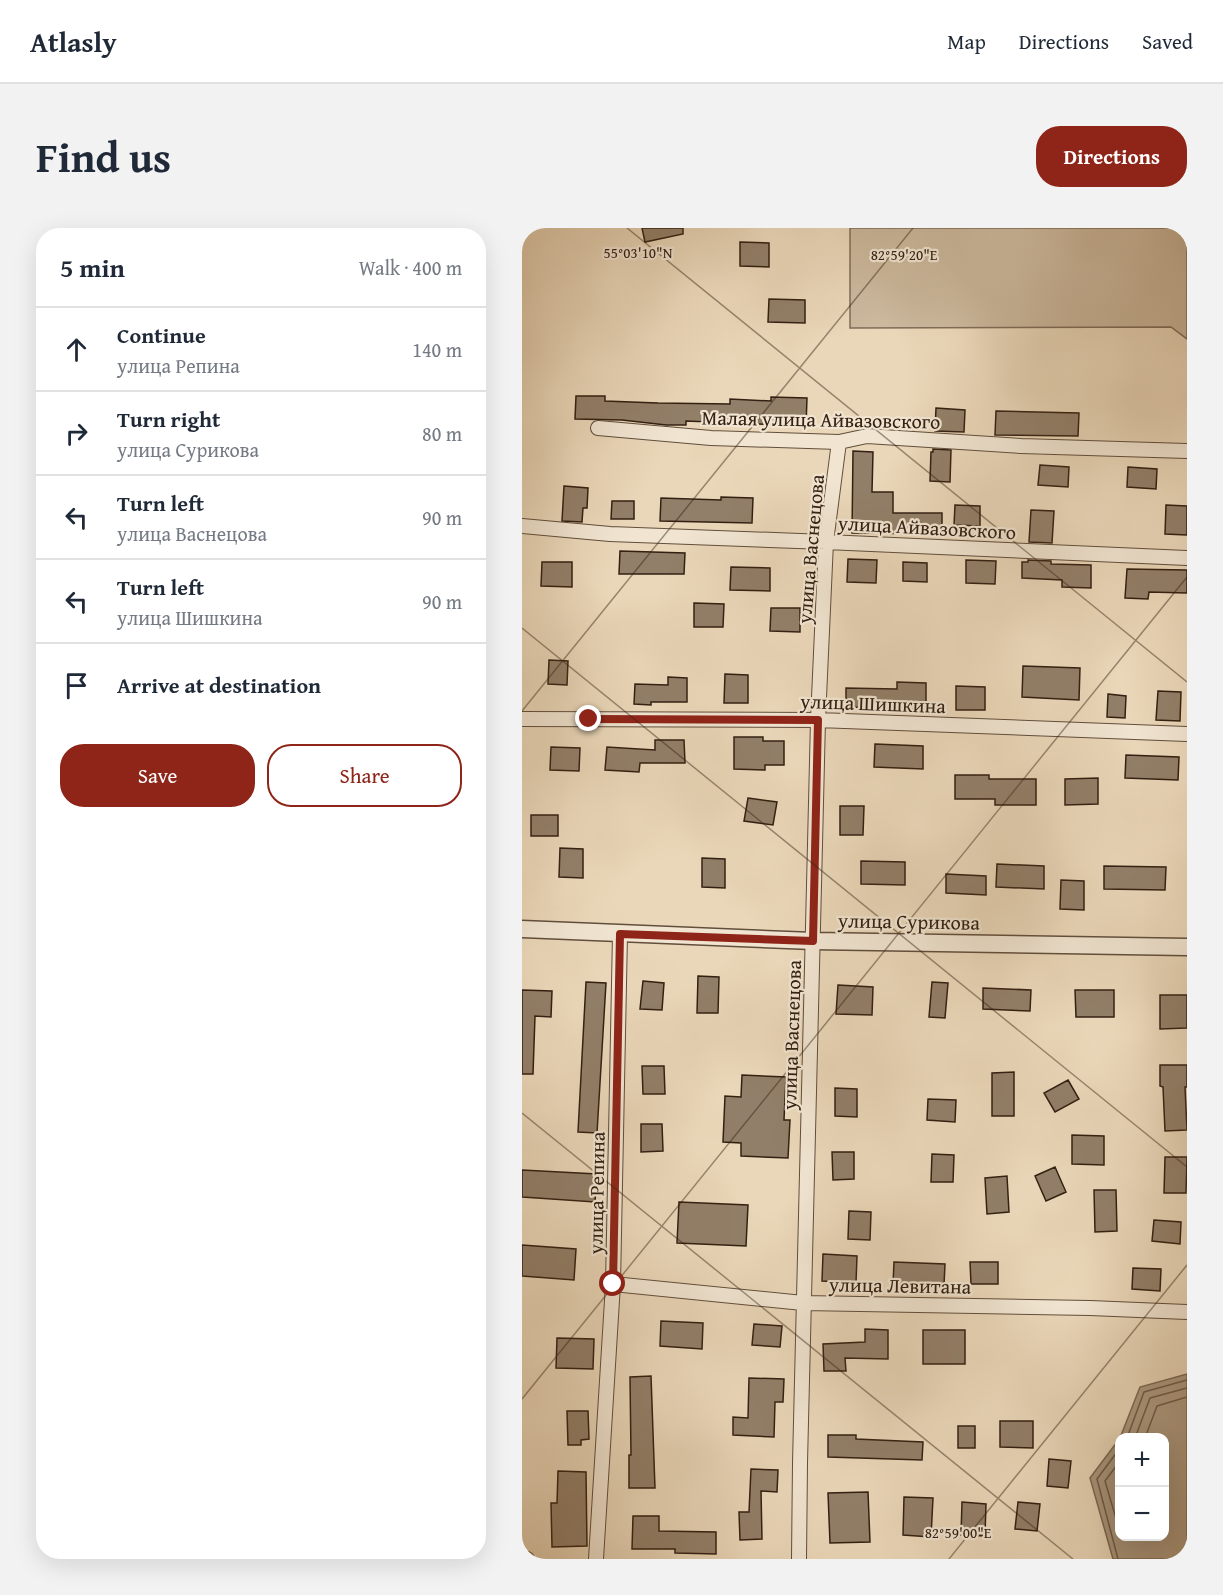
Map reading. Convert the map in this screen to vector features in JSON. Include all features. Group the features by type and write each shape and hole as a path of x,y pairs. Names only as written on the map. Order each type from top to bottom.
{"street":[{"name":"Малая улица Айвазовского","path":"598,428 711,438 839,442 867,436 1021,446 1187,451"},
{"name":"улица Васнецова","path":"799,1559 818,720 826,542 839,442"},
{"name":"улица Айвазовского","path":"522,526 610,534 1187,558"},
{"name":"улица Шишкина","path":"522,718 818,720 1187,734"},
{"name":"улица Сурикова","path":"522,929 813,941 1187,947"},
{"name":"улица Репина","path":"596,1559 613,1284 620,934"},
{"name":"улица Левитана","path":"613,1284 803,1303 1187,1312"},
{"path":"522,1557 527,1559"}],"shaded area":[{"path":"850,228 1187,228 1187,339 1171,327 850,328"}],"water":[{"path":"1187,1374 1187,1559 1113,1559 1090,1478 1115,1445 1115,1541 1169,1541 1169,1433 1122,1433 1140,1387"}],"building":[{"path":"642,228 683,228 683,234 645,242"},
{"path":"740,242 769,243 769,267 740,266"},
{"path":"769,299 805,300 805,323 768,322"},
{"path":"576,396 605,396 605,401 730,404 730,399 771,401 771,397 807,398 806,426 686,421 686,425 666,425 622,420 575,419"},
{"path":"936,408 965,410 964,432 935,431"},
{"path":"996,411 1079,413 1078,436 995,435"},
{"path":"933,449 951,450 950,482 930,481"},
{"path":"853,451 873,452 872,492 893,492 893,513 942,513 942,534 852,533"},
{"path":"1040,465 1069,467 1068,487 1038,485"},
{"path":"1128,467 1157,469 1156,489 1127,487"},
{"path":"564,486 588,488 587,508 583,508 582,522 562,521"},
{"path":"721,497 753,498 752,523 660,521 661,498 721,500"},
{"path":"612,501 634,501 634,519 611,519"},
{"path":"955,505 980,506 980,526 954,525"},
{"path":"1166,505 1187,506 1187,535 1165,534"},
{"path":"1031,510 1054,511 1052,543 1029,542"},
{"path":"620,551 685,553 684,574 619,574"},
{"path":"848,559 877,560 876,583 847,582"},
{"path":"966,560 996,561 995,584 966,583"},
{"path":"1028,560 1051,561 1051,564 1091,565 1091,588 1062,587 1062,580 1022,578 1022,562 1028,562"},
{"path":"542,562 572,562 572,587 541,586"},
{"path":"903,562 927,563 927,582 903,581"},
{"path":"731,567 770,568 770,591 730,590"},
{"path":"1127,569 1187,570 1187,593 1149,592 1148,599 1125,598"},
{"path":"694,603 724,604 723,627 694,627"},
{"path":"771,608 800,608 800,632 770,631"},
{"path":"549,660 568,661 567,685 548,684"},
{"path":"1023,666 1080,668 1079,700 1022,697"},
{"path":"725,674 748,675 748,703 724,703"},
{"path":"668,677 687,678 687,702 634,704 635,684 668,685"},
{"path":"897,682 926,683 926,709 846,707 846,688 897,689"},
{"path":"956,686 985,687 985,710 956,710"},
{"path":"1158,691 1181,692 1180,721 1156,720"},
{"path":"1108,694 1126,696 1125,718 1107,717"},
{"path":"734,737 763,737 763,741 784,741 784,765 765,765 765,770 734,769"},
{"path":"655,740 684,740 685,763 640,763 639,772 605,770 607,747 655,750"},
{"path":"875,744 923,746 923,769 874,767"},
{"path":"551,747 580,748 579,771 550,770"},
{"path":"1126,755 1179,757 1178,780 1125,778"},
{"path":"955,775 989,775 989,779 1036,779 1036,805 995,805 995,799 955,799"},
{"path":"1098,778 1098,804 1065,805 1065,779"},
{"path":"748,798 777,802 773,825 744,821"},
{"path":"840,806 864,806 863,835 840,835"},
{"path":"531,815 558,815 558,836 531,836"},
{"path":"560,848 583,849 583,878 559,877"},
{"path":"702,858 725,859 725,888 702,887"},
{"path":"861,861 905,862 905,885 861,884"},
{"path":"997,864 1044,866 1044,889 996,887"},
{"path":"1104,866 1166,867 1165,890 1104,889"},
{"path":"946,874 986,876 986,895 946,893"},
{"path":"1061,880 1084,881 1084,910 1060,909"},
{"path":"698,976 719,977 718,1013 697,1013"},
{"path":"643,981 664,983 662,1010 640,1009"},
{"path":"586,982 606,983 597,1133 578,1132"},
{"path":"932,982 948,983 945,1018 929,1017"},
{"path":"838,985 873,987 872,1015 836,1014"},
{"path":"983,988 1031,990 1030,1011 983,1009"},
{"path":"522,990 552,991 551,1017 535,1016 533,1074 522,1074"},
{"path":"1075,990 1114,990 1114,1017 1076,1017"},
{"path":"1160,995 1187,995 1187,1028 1160,1029"},
{"path":"1160,1065 1187,1065 1187,1087 1185,1087 1187,1130 1165,1131"},
{"path":"642,1066 664,1066 665,1094 643,1094"},
{"path":"1014,1072 1014,1116 992,1116 992,1073"},
{"path":"742,1075 786,1077 784,1120 790,1120 788,1158 741,1156 741,1143 723,1142 725,1096 741,1097"},
{"path":"1068,1080 1079,1099 1055,1112 1044,1093"},
{"path":"835,1088 857,1089 857,1117 835,1116"},
{"path":"928,1099 956,1100 955,1122 927,1120"},
{"path":"641,1124 662,1124 663,1151 641,1152"},
{"path":"1072,1135 1104,1136 1104,1165 1072,1164"},
{"path":"832,1152 854,1152 854,1179 833,1180"},
{"path":"932,1154 954,1155 953,1182 931,1182"},
{"path":"1165,1157 1187,1157 1186,1193 1164,1193"},
{"path":"1055,1167 1066,1192 1046,1201 1035,1176"},
{"path":"522,1170 597,1174 595,1202 522,1197"},
{"path":"1007,1176 1009,1212 987,1214 985,1178"},
{"path":"1094,1190 1116,1190 1117,1231 1095,1232"},
{"path":"679,1202 748,1205 746,1246 677,1243"},
{"path":"849,1211 871,1212 870,1240 848,1239"},
{"path":"1154,1220 1181,1222 1180,1244 1152,1241"},
{"path":"522,1245 576,1249 574,1280 522,1276"},
{"path":"823,1254 857,1256 856,1283 822,1281"},
{"path":"894,1262 945,1264 944,1285 893,1284"},
{"path":"970,1262 998,1262 998,1284 971,1284"},
{"path":"1133,1268 1161,1269 1160,1291 1132,1289"},
{"path":"661,1321 703,1323 702,1349 660,1346"},
{"path":"754,1324 782,1326 780,1347 752,1345"},
{"path":"865,1329 888,1330 888,1359 845,1358 846,1371 824,1371 823,1344 865,1342"},
{"path":"923,1330 965,1330 965,1364 923,1364"},
{"path":"557,1338 594,1339 593,1369 556,1368"},
{"path":"651,1376 655,1488 629,1488 630,1377"},
{"path":"749,1378 784,1379 783,1402 775,1402 774,1437 733,1435 733,1417 748,1418"},
{"path":"567,1411 588,1411 589,1439 581,1440 581,1445 568,1445"},
{"path":"1000,1421 1033,1421 1033,1448 1000,1447"},
{"path":"958,1426 975,1426 975,1448 958,1448"},
{"path":"828,1435 856,1435 856,1439 923,1442 922,1460 828,1457"},
{"path":"1049,1459 1071,1461 1068,1488 1047,1486"},
{"path":"751,1469 778,1470 777,1492 761,1491 762,1539 740,1540 739,1512 749,1512"},
{"path":"558,1471 586,1472 587,1546 552,1547 551,1503 557,1503"},
{"path":"868,1492 870,1542 830,1543 828,1493"},
{"path":"904,1497 933,1498 931,1537 903,1535"},
{"path":"962,1502 986,1504 985,1536 961,1535"},
{"path":"1018,1502 1040,1504 1037,1531 1015,1529"},
{"path":"633,1516 659,1516 659,1531 716,1532 716,1554 675,1553 675,1549 632,1549"}],"route":[{"path":"589,719 818,720 813,941 620,934 613,1284"}]}
